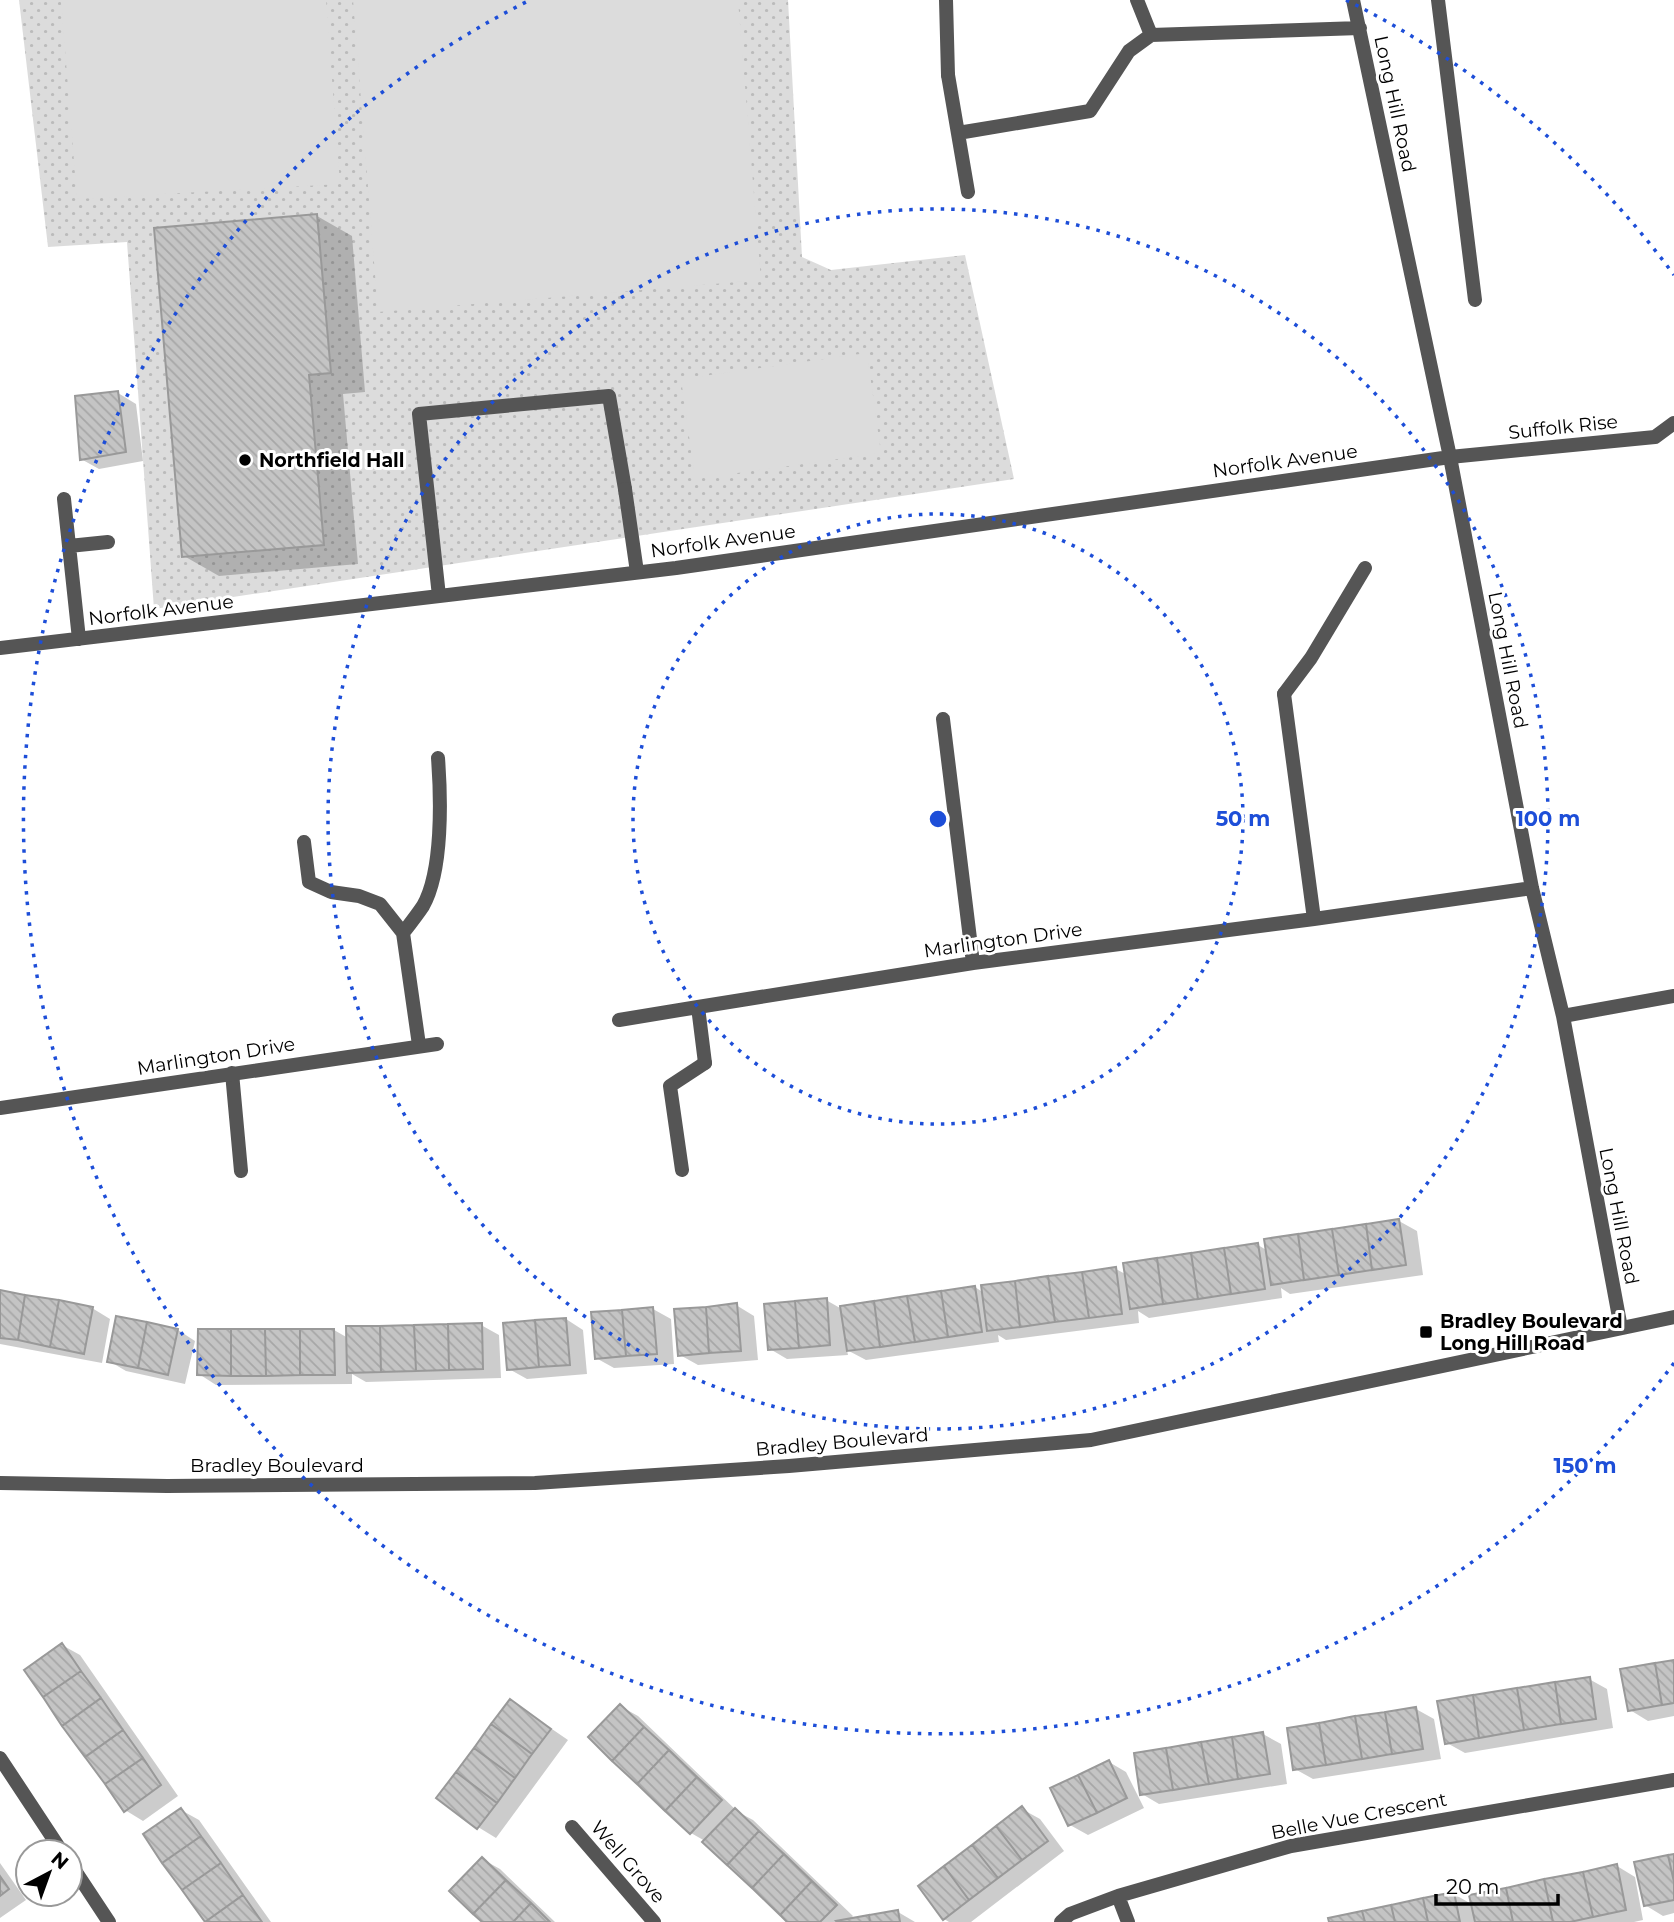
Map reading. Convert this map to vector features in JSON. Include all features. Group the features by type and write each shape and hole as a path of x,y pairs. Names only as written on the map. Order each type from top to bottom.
{"street":[{"path":"946,0 948,75 968,192"},
{"path":"1137,0 1151,35"},
{"name":"Long Hill Road","path":"1353,0 1450,457 1532,888 1563,1016 1621,1328"},
{"path":"1438,0 1444,69 1475,300"},
{"path":"958,133 1090,111 1129,51 1151,35 1360,28"},
{"path":"439,596 419,414 609,396 636,572"},
{"name":"Suffolk Rise","path":"1450,457 1656,437 1674,423"},
{"name":"Norfolk Avenue","path":"0,648 636,572 1450,457"},
{"path":"64,499 79,639"},
{"path":"69,547 108,542"},
{"path":"1314,919 1284,694 1311,659 1365,568"},
{"path":"943,719 973,963"},
{"path":"403,933 423,905 432,882 439,800 438,758"},
{"path":"304,842 310,882 331,891 359,896 380,904 403,933 419,1045"},
{"name":"Marlington Drive","path":"619,1020 973,963 1532,888"},
{"path":"1563,1016 1674,996"},
{"path":"682,1170 670,1086 705,1063 698,1007"},
{"name":"Marlington Drive","path":"0,1108 438,1044"},
{"path":"233,1073 242,1171"},
{"name":"Bradley Boulevard","path":"0,1483 167,1486 535,1483 789,1466 1091,1440 1674,1317"},
{"path":"0,1758 53,1838"},
{"name":"Belle Vue Crescent","path":"1061,1922 1070,1914 1118,1896 1291,1846 1674,1780"},
{"name":"Well Grove","path":"572,1827 654,1922"},
{"path":"84,1884 109,1922"},
{"path":"1118,1896 1128,1922"}],"shaded area":[{"path":"19,0 788,0 802,257 831,270 965,255 1014,479 154,609 127,242 48,247"},
{"path":"61,0 326,0 340,184 77,199"},
{"path":"353,0 738,0 761,280 378,312"},
{"path":"867,353 881,453 695,479 681,379"}],"building":[{"name":"Northfield Hall","path":"317,214 331,373 309,375 324,545 182,557 154,228"},
{"path":"118,391 126,452 80,460 75,396"},
{"path":"1399,1219 1406,1265 1372,1270 1366,1224"},
{"path":"1366,1224 1372,1270 1339,1275 1332,1229"},
{"path":"1332,1229 1339,1275 1304,1280 1298,1234"},
{"path":"1298,1234 1304,1280 1271,1285 1264,1239"},
{"path":"1258,1243 1265,1289 1231,1294 1224,1248"},
{"path":"1224,1248 1231,1294 1198,1299 1191,1253"},
{"path":"1191,1253 1198,1299 1163,1304 1157,1258"},
{"path":"1157,1258 1163,1304 1130,1309 1123,1263"},
{"path":"1116,1267 1122,1314 1089,1318 1082,1272"},
{"path":"1082,1272 1089,1318 1055,1322 1048,1276"},
{"path":"1048,1276 1055,1322 1020,1327 1015,1281"},
{"path":"1015,1281 1020,1327 987,1331 981,1285"},
{"path":"975,1286 982,1332 948,1337 941,1291"},
{"path":"0,1290 25,1295 18,1340 0,1338"},
{"path":"941,1291 948,1337 915,1342 907,1296"},
{"path":"25,1295 59,1300 50,1347 18,1340"},
{"path":"907,1296 915,1342 880,1347 874,1301"},
{"path":"827,1298 830,1345 799,1348 795,1301"},
{"path":"59,1300 93,1307 84,1354 50,1347"},
{"path":"795,1301 799,1348 768,1350 764,1304"},
{"path":"874,1301 880,1347 847,1351 840,1306"},
{"path":"737,1303 741,1351 709,1353 706,1307"},
{"path":"653,1307 657,1354 626,1356 622,1310"},
{"path":"706,1307 709,1353 678,1356 674,1309"},
{"path":"622,1310 626,1356 595,1359 591,1312"},
{"path":"116,1316 147,1322 138,1368 107,1362"},
{"path":"566,1318 570,1365 539,1367 535,1320"},
{"path":"535,1320 539,1367 507,1370 503,1323"},
{"path":"147,1322 178,1329 168,1375 138,1368"},
{"path":"482,1323 483,1369 449,1370 448,1324"},
{"path":"448,1324 449,1370 416,1371 414,1325"},
{"path":"414,1325 416,1371 381,1372 380,1326"},
{"path":"346,1326 380,1326 381,1372 347,1373"},
{"path":"198,1329 231,1329 231,1376 197,1375"},
{"path":"231,1329 265,1329 266,1376 231,1376"},
{"path":"265,1329 300,1329 300,1375 266,1376"},
{"path":"300,1329 334,1329 335,1375 300,1375"},
{"path":"62,1643 81,1671 43,1697 24,1670"},
{"path":"1674,1660 1674,1703 1662,1705 1655,1663"},
{"path":"1655,1663 1662,1705 1628,1711 1620,1669"},
{"path":"81,1671 101,1698 62,1726 43,1697"},
{"path":"1590,1677 1596,1719 1561,1724 1555,1682"},
{"path":"1555,1682 1561,1724 1524,1730 1517,1688"},
{"path":"1517,1688 1524,1730 1479,1738 1473,1695"},
{"path":"1473,1695 1479,1738 1445,1744 1437,1701"},
{"path":"101,1698 123,1730 85,1757 62,1726"},
{"path":"510,1699 551,1729 532,1754 491,1724"},
{"path":"620,1704 644,1727 612,1761 588,1737"},
{"path":"1416,1707 1423,1749 1392,1754 1385,1712"},
{"path":"1385,1712 1392,1754 1362,1759 1355,1716"},
{"path":"1355,1716 1362,1759 1326,1765 1319,1723"},
{"path":"1319,1723 1326,1765 1293,1770 1287,1728"},
{"path":"491,1724 532,1754 515,1778 474,1748"},
{"path":"644,1727 669,1750 637,1784 612,1761"},
{"path":"123,1730 143,1758 105,1784 85,1757"},
{"path":"1263,1732 1270,1774 1238,1779 1232,1737"},
{"path":"1232,1737 1238,1779 1209,1784 1201,1742"},
{"path":"1201,1742 1209,1784 1173,1790 1166,1748"},
{"path":"474,1748 515,1778 497,1803 456,1772"},
{"path":"1166,1748 1173,1790 1140,1795 1134,1753"},
{"path":"669,1750 697,1777 665,1811 637,1784"},
{"path":"143,1758 161,1785 124,1812 105,1784"},
{"path":"1109,1760 1127,1798 1097,1813 1078,1775"},
{"path":"456,1772 497,1803 477,1829 436,1798"},
{"path":"1078,1775 1097,1813 1068,1826 1050,1788"},
{"path":"697,1777 722,1800 690,1834 665,1811"},
{"path":"1022,1806 1048,1841 1022,1860 996,1826"},
{"path":"181,1808 201,1836 162,1863 143,1834"},
{"path":"735,1808 759,1831 727,1865 702,1842"},
{"path":"996,1826 1022,1860 998,1878 972,1845"},
{"path":"759,1831 784,1854 752,1888 727,1865"},
{"path":"201,1836 221,1863 182,1890 162,1863"},
{"path":"972,1845 998,1878 969,1900 944,1866"},
{"path":"784,1854 812,1881 780,1915 752,1888"},
{"path":"1674,1854 1674,1882 1668,1855"},
{"path":"1668,1855 1674,1882 1674,1900 1644,1906 1634,1862"},
{"path":"482,1857 506,1880 473,1914 449,1891"},
{"path":"221,1863 243,1895 205,1922 182,1890"},
{"path":"1617,1864 1626,1910 1593,1917 1583,1872"},
{"path":"944,1866 969,1900 943,1920 918,1886"},
{"path":"1583,1872 1593,1917 1570,1922 1553,1922 1544,1879"},
{"path":"0,1876 9,1889 0,1896"},
{"path":"1544,1879 1553,1922 1513,1922 1506,1888"},
{"path":"506,1880 531,1903 513,1922 482,1922 473,1914"},
{"path":"812,1881 837,1905 820,1922 787,1922 780,1915"},
{"path":"1506,1888 1513,1922 1475,1922 1469,1895"},
{"path":"1454,1892 1460,1922 1428,1922 1423,1898"},
{"path":"243,1895 262,1922 205,1922"},
{"path":"1423,1898 1428,1922 1395,1922 1391,1905"},
{"path":"531,1903 550,1922 513,1922"},
{"path":"1391,1905 1395,1922 1365,1922 1362,1911"},
{"path":"898,1910 900,1922 870,1922 869,1915"},
{"path":"1362,1911 1365,1922 1329,1922 1328,1918"},
{"path":"869,1915 870,1922 836,1921"}],"place":[{"name":"Northfield Hall","path":"245,460"},
{"name":"Bradley Boulevard Long Hill Road","path":"1426,1332"}]}
